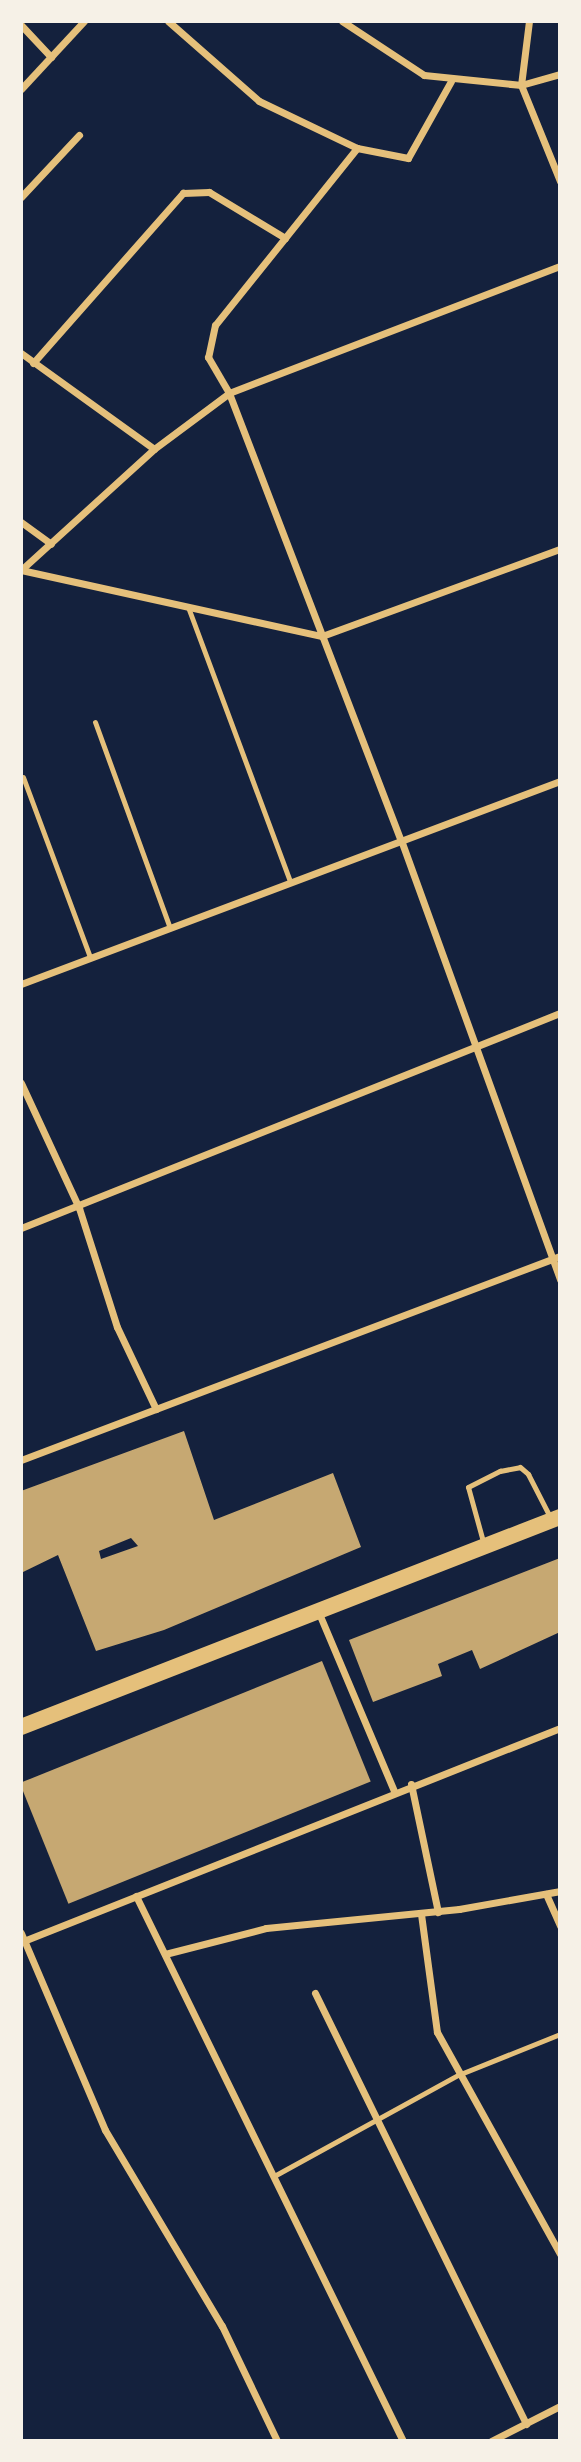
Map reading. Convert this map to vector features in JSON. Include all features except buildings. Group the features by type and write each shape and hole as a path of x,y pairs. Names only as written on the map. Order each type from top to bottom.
{"main road":[{"path":"21,1727 556,1519"}],"street":[{"path":"21,89 84,21"},
{"path":"168,21 259,101 357,148 408,158 451,81"},
{"path":"342,21 406,66 451,81 521,85 560,74"},
{"path":"528,21 521,85 560,181"},
{"path":"21,25 51,57"},
{"path":"21,197 79,135"},
{"path":"357,148 209,336 208,357 229,393 401,840 475,1046 556,1257 560,1280"},
{"path":"33,363 183,193 215,194 285,238"},
{"path":"21,570 154,449 229,393 560,266"},
{"path":"21,353 154,449"},
{"path":"21,522 51,544"},
{"path":"21,570 322,636 560,549"},
{"path":"21,984 560,781"},
{"path":"21,1228 79,1208 560,1013"},
{"path":"21,1083 79,1208 117,1327 156,1409"},
{"path":"21,1460 556,1257"},
{"path":"317,1610 394,1791"},
{"path":"277,2441 222,2326 105,2130 22,1938 136,1896 411,1784 560,1728"},
{"path":"411,1784 438,1912"},
{"path":"164,1954 266,1928 438,1912 560,1891"},
{"path":"545,1894 560,1926"},
{"path":"136,1896 403,2441"},
{"path":"421,1913 437,2032 458,2076 490,2121 560,2254"},
{"path":"315,1993 379,2117 526,2424"},
{"path":"491,2441 560,2406"}],"lane":[{"path":"188,607 290,882"},
{"path":"95,722 170,928"},
{"path":"23,777 90,957"},
{"path":"484,1546 468,1487 500,1471 520,1468 528,1474 556,1519"},
{"path":"274,2176 458,2076 560,2034"}]}
